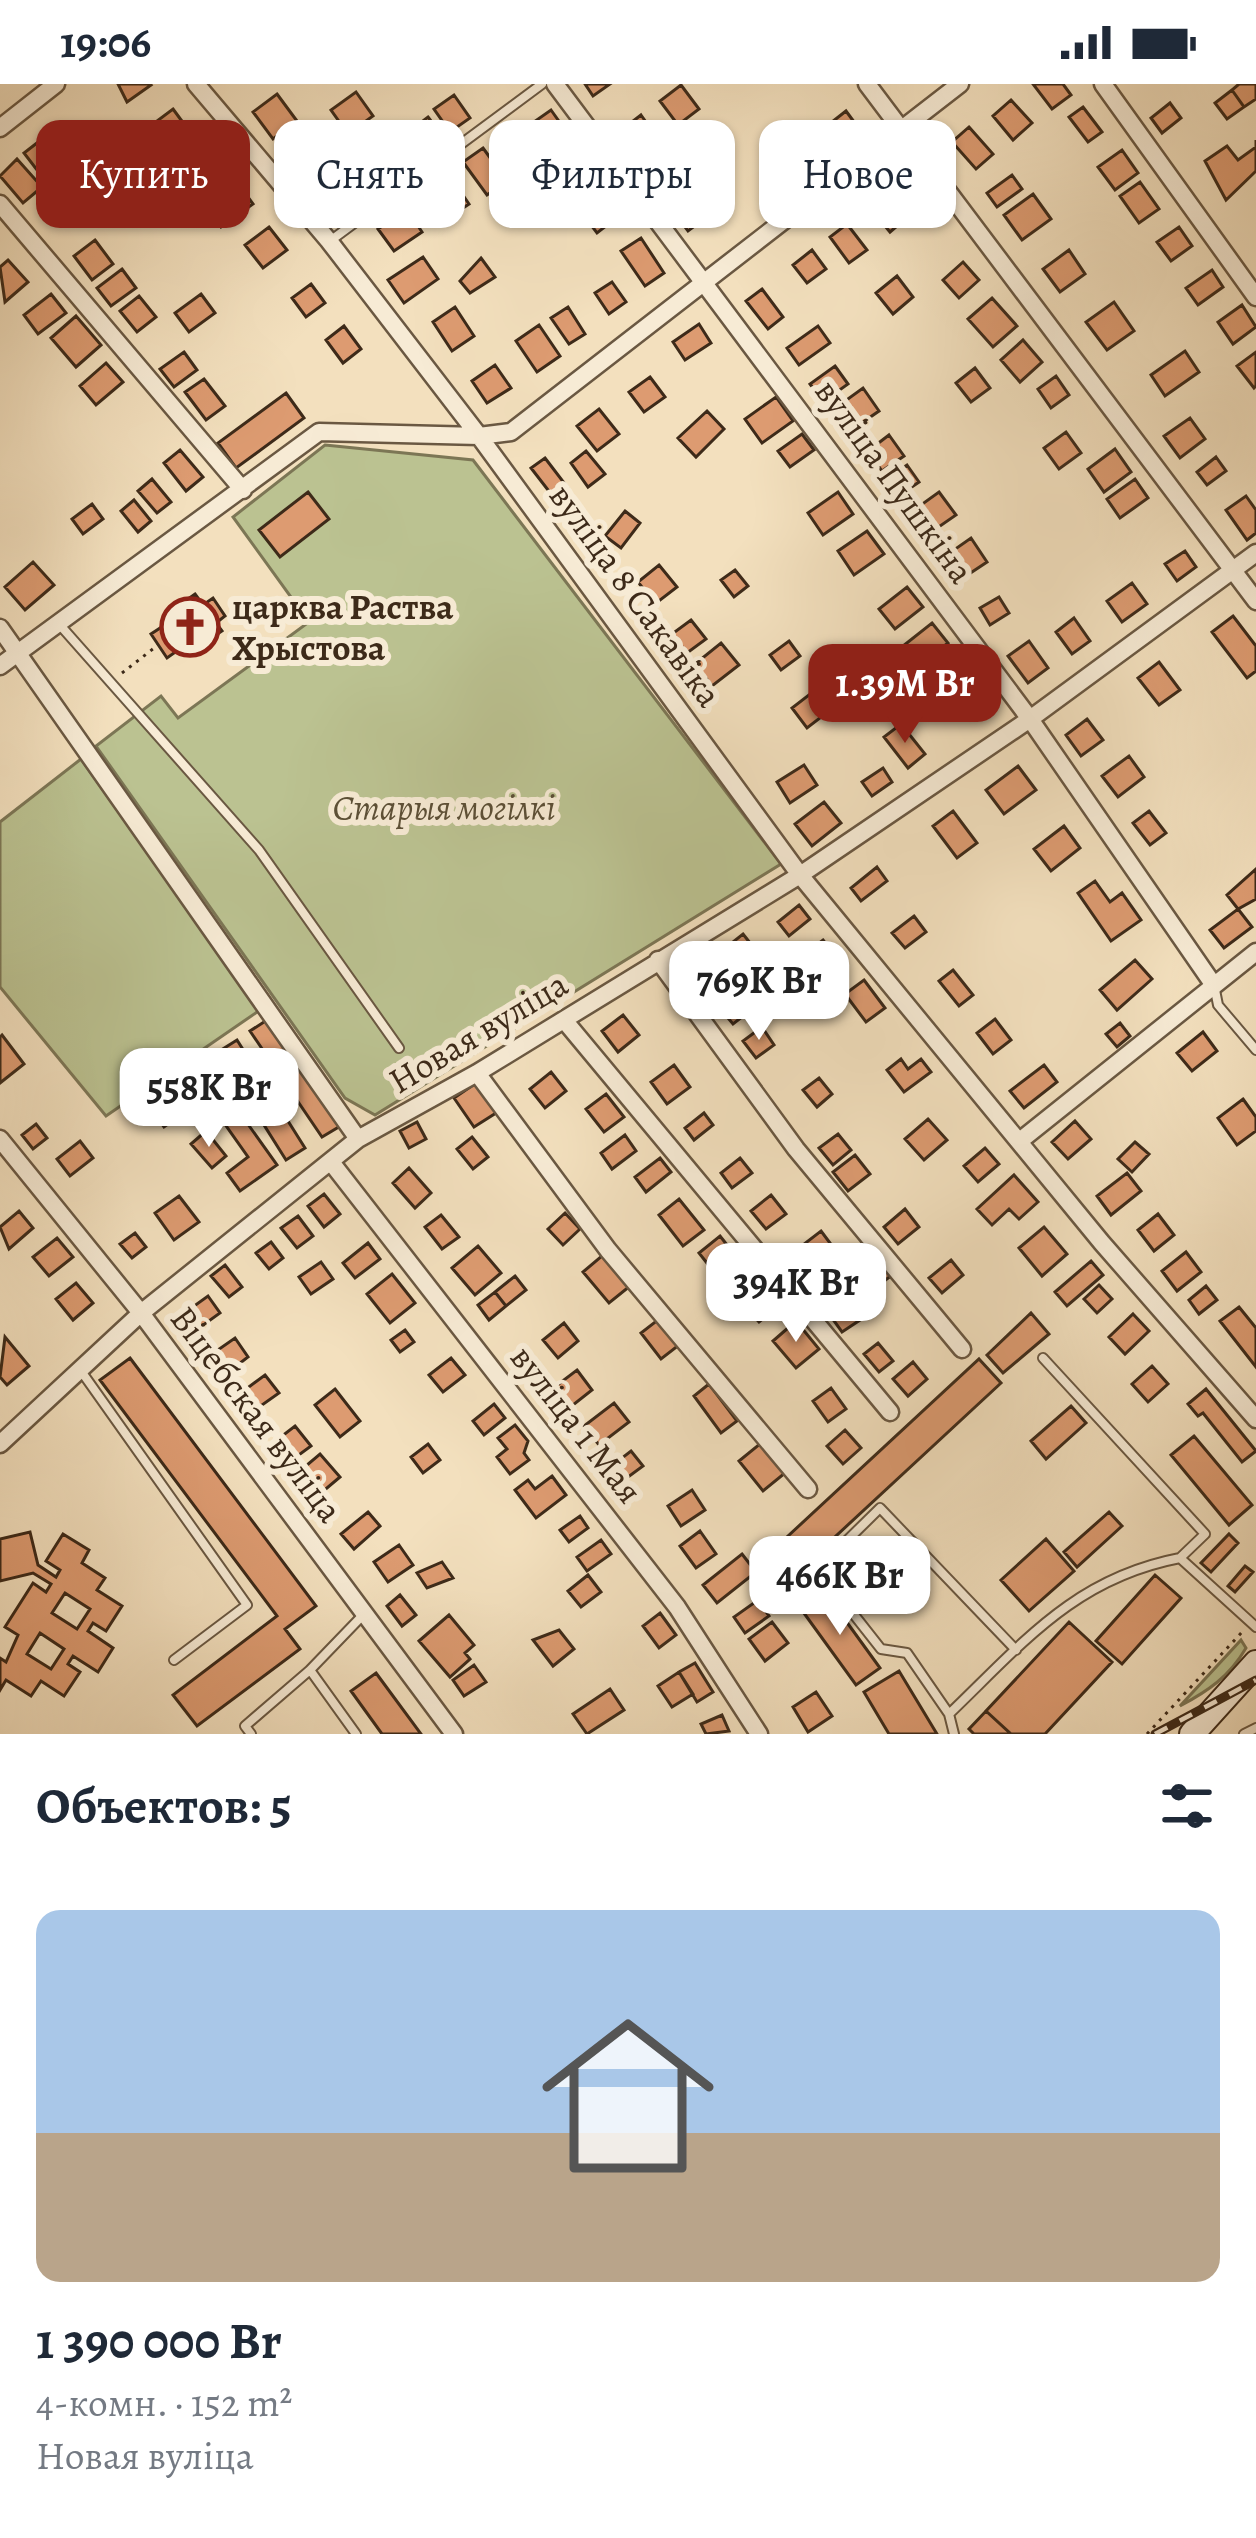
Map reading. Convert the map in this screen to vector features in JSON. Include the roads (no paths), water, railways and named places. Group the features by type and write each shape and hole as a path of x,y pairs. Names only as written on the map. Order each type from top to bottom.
{"main road":[{"path":"1192,1734 1256,1663"}],"street":[{"path":"0,128 56,84"},
{"name":"вуліца 8 Сакавіка","path":"196,84 329,242 479,436 800,875 1256,1419"},
{"name":"вуліца Пушкіна","path":"554,84 705,279 1030,719 1214,984"},
{"path":"867,84 894,120"},
{"path":"911,120 960,84"},
{"path":"1103,84 1256,297"},
{"path":"956,203 1256,601"},
{"path":"0,204 243,490"},
{"path":"0,666 319,432 479,436 511,432 771,228"},
{"name":"Новая вуліца","path":"0,1444 141,1313 358,1139 565,1021 800,875 1030,719 1256,553"},
{"path":"0,628 358,1139"},
{"path":"1021,1140 1256,952"},
{"path":"658,960 796,1149 962,1349"},
{"path":"565,1021 890,1412"},
{"path":"477,1073 608,1250 808,1489"},
{"name":"Віцебская вуліца","path":"0,1139 141,1313 454,1734"},
{"name":"вуліца 1 Мая","path":"331,1162 677,1606 759,1734"}],"lane":[{"path":"329,242 542,84"},
{"path":"58,623 259,850 399,1048"},
{"path":"1214,984 1217,1005 1256,1050"},
{"path":"949,1714 1066,1602 1132,1567 1180,1558 1205,1534 1043,1358"},
{"path":"80,1370 247,1604 174,1660"},
{"path":"954,1734 949,1714 907,1653 881,1649 818,1569 880,1508 1016,1650"},
{"path":"1180,1558 1253,1625"},
{"path":"251,1734 245,1726 310,1670 364,1614"},
{"path":"310,1670 356,1734"},
{"path":"1244,1734 1256,1728"}],"railway":[{"path":"1155,1734 1256,1680"}],"place":[{"name":"царква Раства Хрыстова","path":"190,627"}],"park label":[{"name":"Старыя могілкі","path":"444,807"}]}
